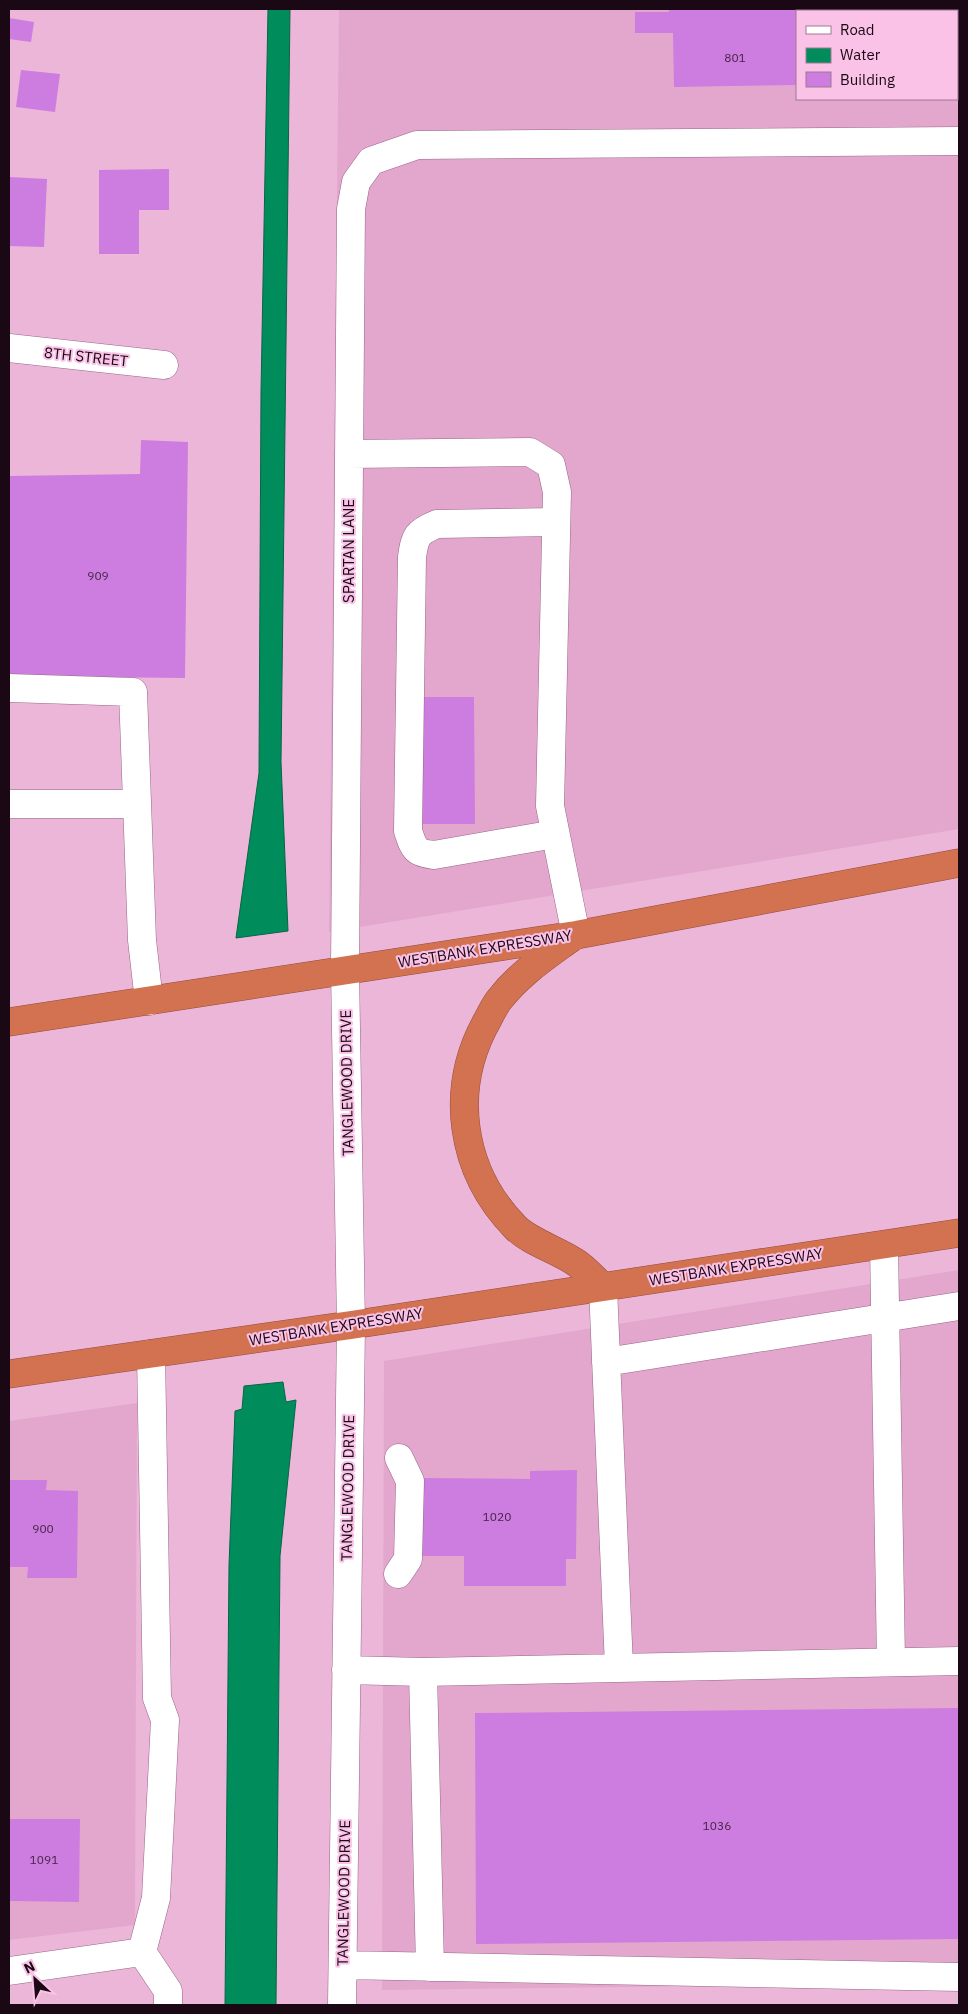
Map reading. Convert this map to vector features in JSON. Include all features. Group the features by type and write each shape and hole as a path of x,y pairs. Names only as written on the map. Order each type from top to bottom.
{"highway":[{"name":"WESTBANK EXPRESSWAY","path":"9,1022 576,934 959,864"},
{"path":"576,934 527,970 498,1000 476,1039 467,1074 463,1110 468,1144 478,1175 493,1201 517,1229 577,1262 603,1287"},
{"name":"WESTBANK EXPRESSWAY","path":"9,1374 351,1325 959,1233"}],"street":[{"name":"SPARTAN LANE","path":"345,970 351,209 356,182 370,160 417,145 959,141"},
{"name":"8TH STREET","path":"9,348 164,365"},
{"path":"349,454 530,452 551,465 557,492 550,796 555,834 576,934"},
{"path":"555,834 434,855 421,854 413,846 408,831 412,557 415,540 422,530 437,524 556,522"},
{"path":"9,688 133,692 142,940 149,1000"},
{"path":"9,804 137,804"},
{"name":"TANGLEWOOD DRIVE","path":"342,2005 351,1325 345,970"},
{"path":"884,1245 891,1662"},
{"path":"603,1287 619,1668"},
{"path":"606,1362 959,1306"},
{"path":"151,1354 157,1698 165,1720 156,1898 142,1952 168,1991 168,2005"},
{"path":"398,1574 408,1559 410,1481 399,1458"},
{"path":"346,1670 422,1672 570,1670 959,1661"},
{"path":"422,1672 430,1967"},
{"path":"9,1972 142,1952"},
{"path":"343,1965 959,1977"}],"shaded area":[{"path":"339,9 959,9 959,829 329,932"},
{"path":"959,1270 959,1983 382,1990 384,1361"},
{"path":"137,1403 135,1925 9,1940 9,1421"}],"water":[{"path":"268,9 290,9 281,762 288,931 236,938 259,773 261,392"},
{"path":"283,1382 286,1402 296,1400 280,1556 276,2005 225,2005 229,1565 235,1411 242,1409 244,1386"}],"building":[{"path":"669,9 959,9 959,84 958,10 796,10 796,85 674,87 673,33 635,33 635,12 669,12"},
{"path":"9,18 34,22 31,42 9,39"},
{"path":"21,70 60,74 55,112 16,107"},
{"path":"169,169 169,210 139,210 139,254 99,254 99,170"},
{"path":"9,177 47,179 44,247 9,246"},
{"path":"141,440 188,442 185,678 9,676 9,476 140,474"},
{"path":"417,697 474,697 475,824 417,824"},
{"path":"577,1470 576,1559 566,1559 566,1586 464,1586 464,1556 419,1556 419,1478 530,1479 530,1471"},
{"path":"9,1480 47,1480 46,1490 78,1491 77,1578 27,1578 28,1567 9,1567"},
{"path":"959,1708 959,1939 476,1944 475,1713"},
{"path":"9,1819 80,1819 79,1902 9,1901"}]}
